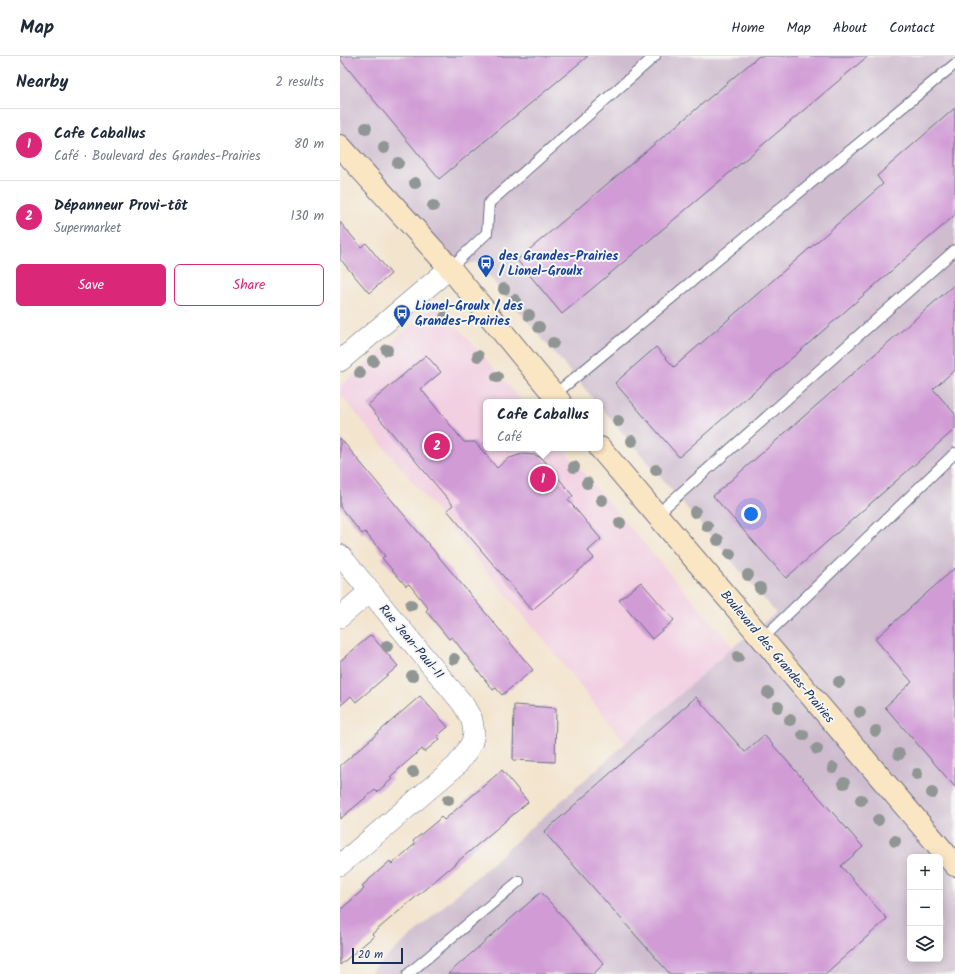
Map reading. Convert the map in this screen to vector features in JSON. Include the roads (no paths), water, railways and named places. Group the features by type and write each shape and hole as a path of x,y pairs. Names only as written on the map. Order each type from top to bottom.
{"main road":[{"path":"340,146 450,268 557,398"},
{"name":"Boulevard des Grandes-Prairies","path":"603,451 955,865"}],"street":[{"path":"340,361 450,268"},
{"name":"Rue Jean-Paul-II","path":"340,555 463,704 472,720 474,732 472,742 456,766 340,865"},
{"path":"340,617 370,591"}],"lane":[{"path":"450,268 487,233 489,203 655,56"},
{"path":"557,398 955,64"},
{"path":"656,515 955,250"},
{"path":"762,639 955,453"},
{"path":"408,974 519,881"}],"place":[{"name":"des Grandes-Prairies / Lionel-Groulx","path":"486,278"},
{"name":"Lionel-Groulx / des Grandes-Prairies","path":"402,328"},
{"name":"Dépanneur Provi-tôt","path":"437,446"},
{"name":"Cafe Caballus","path":"543,479"}]}
